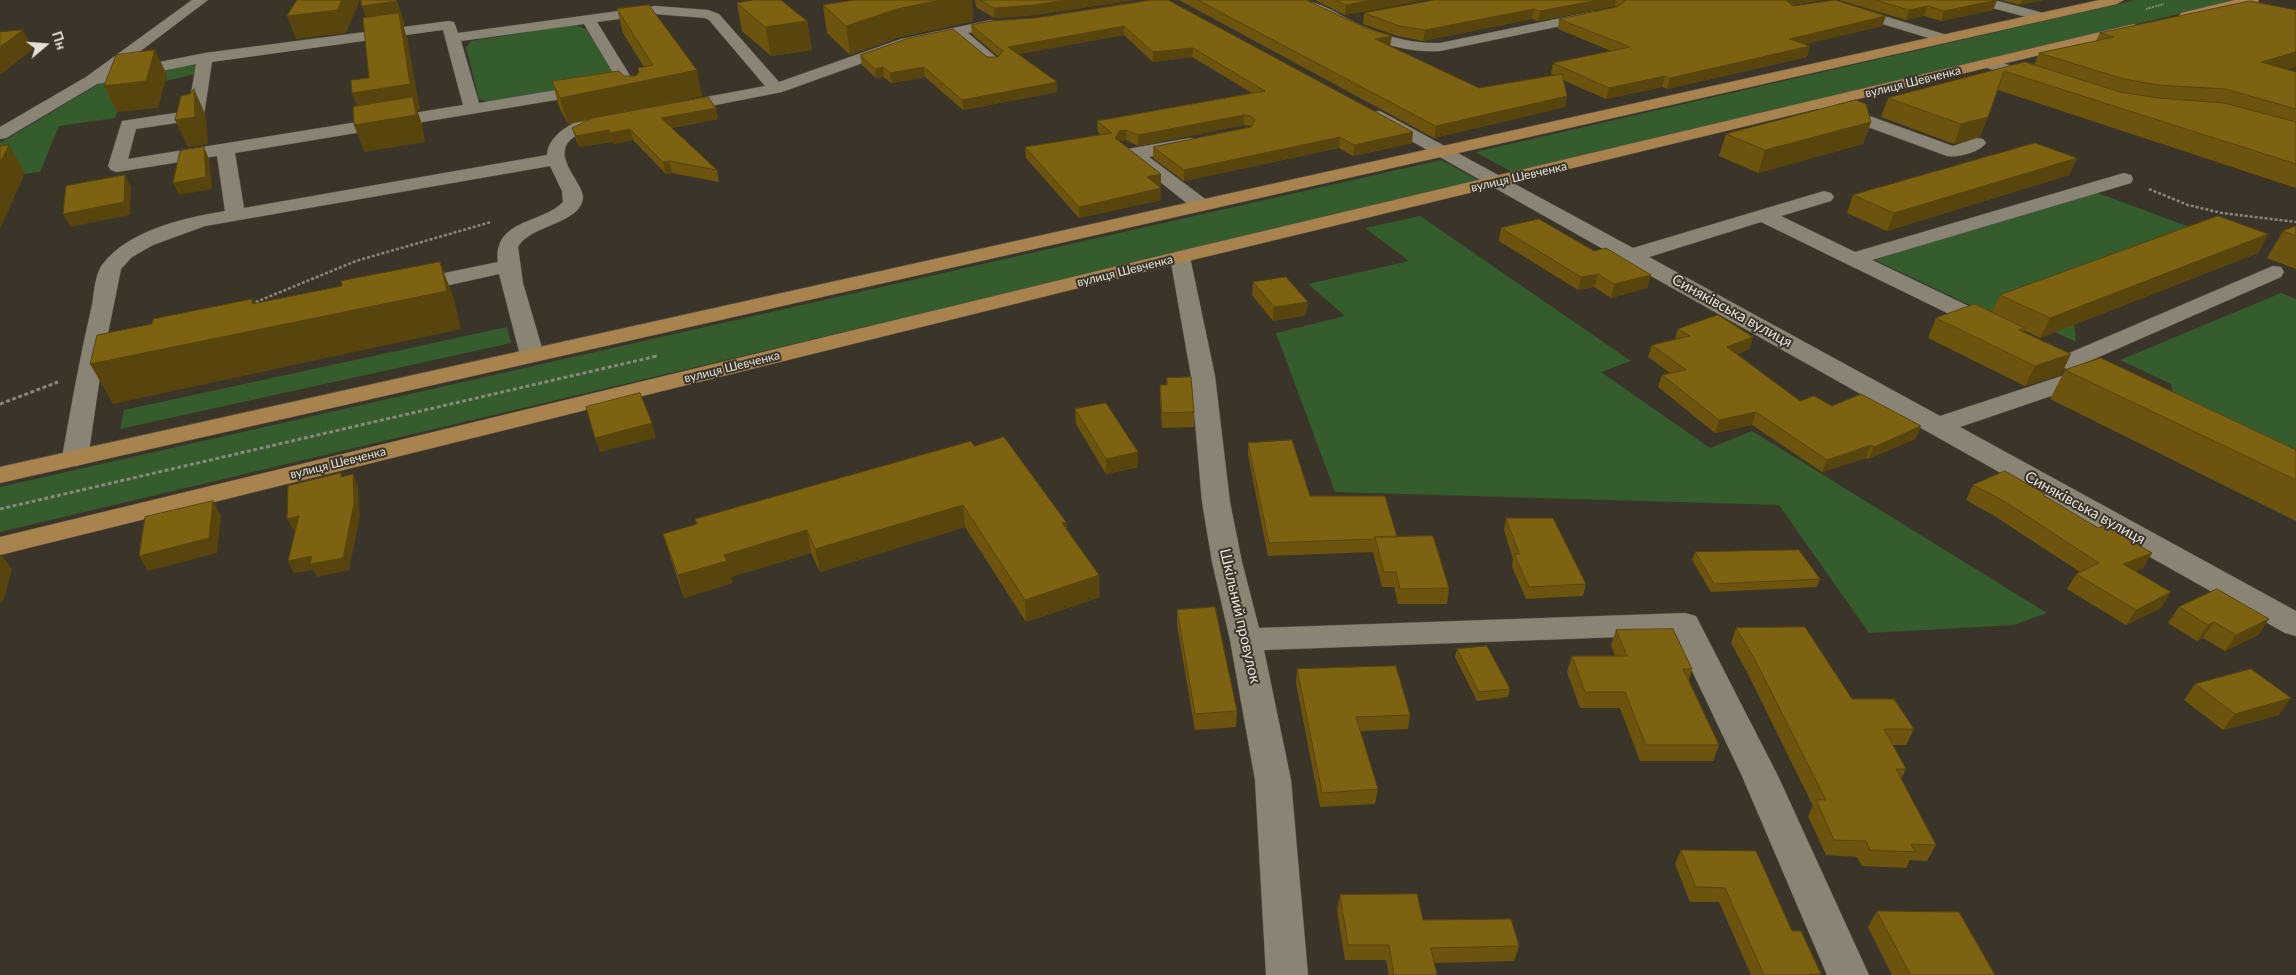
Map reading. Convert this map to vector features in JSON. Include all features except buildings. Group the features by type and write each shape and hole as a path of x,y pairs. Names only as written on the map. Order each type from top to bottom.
{"main road":[{"path":"0,474 2117,0"},
{"name":"вулиця Шевченка","path":"0,546 2162,21 2223,7 2251,6"}],"street":[{"path":"0,134 92,80 201,0"},
{"path":"1300,0 1402,45 1431,48 1605,14"},
{"path":"1978,0 2042,17"},
{"path":"1832,4 1944,39"},
{"path":"453,38 655,10 708,14 714,17 776,89"},
{"path":"532,355 509,266 508,247 515,237 528,228 564,211 572,203 574,195 556,159 559,143 563,136 575,128 594,123 776,89 906,42 1000,24 975,14"},
{"path":"1345,21 1364,18"},
{"path":"588,19 646,113"},
{"path":"92,80 205,58 449,25 472,109"},
{"path":"956,31 994,62"},
{"path":"205,58 196,115 128,126 117,166 628,83"},
{"path":"1989,64 2056,85"},
{"name":"Синяківська вулиця","path":"1358,104 1444,150 2296,625"},
{"path":"1822,104 1954,152 1977,144"},
{"path":"1201,205 1129,150 1208,139"},
{"path":"225,149 235,214"},
{"path":"75,458 90,366 111,268 125,253 170,231 235,214 556,159"},
{"path":"1853,259 2124,179"},
{"path":"1632,255 1824,197"},
{"path":"1764,216 2008,333"},
{"name":"Шкільний провулок","path":"1180,258 1202,376 1216,502 1227,562 1246,640 1273,780 1287,975"},
{"path":"391,290 509,266"},
{"path":"1937,426 2102,378 2060,358 2273,272"},
{"path":"90,366 111,353"},
{"path":"1246,640 1685,624 1760,776 1848,975"}],"path":[{"path":"250,305 356,261 498,221"},
{"path":"0,404 90,366"}],"green space":[{"path":"2136,0 2237,0 1514,173 1475,152"},
{"path":"575,25 586,29 618,76 616,79 491,103 479,99 466,47 471,41"},
{"path":"188,65 196,66 195,74 166,81 167,76 128,81 115,118 59,126 40,172 0,177 0,143 107,79"},
{"path":"1441,160 1480,181 0,532 0,487"},
{"path":"2090,190 2208,234 2048,313 2074,324 2076,342 2042,326 2027,332 1875,260"},
{"path":"1420,216 1631,361 1601,372 1710,448 1752,431 2047,613 2014,625 1869,633 1779,505 1335,492 1276,333 1345,316 1308,284 1409,261 1365,228"},
{"path":"2281,293 2296,299 2296,461 2176,405 2171,384 2120,360"},
{"path":"507,327 511,343 120,429 124,410"}]}
